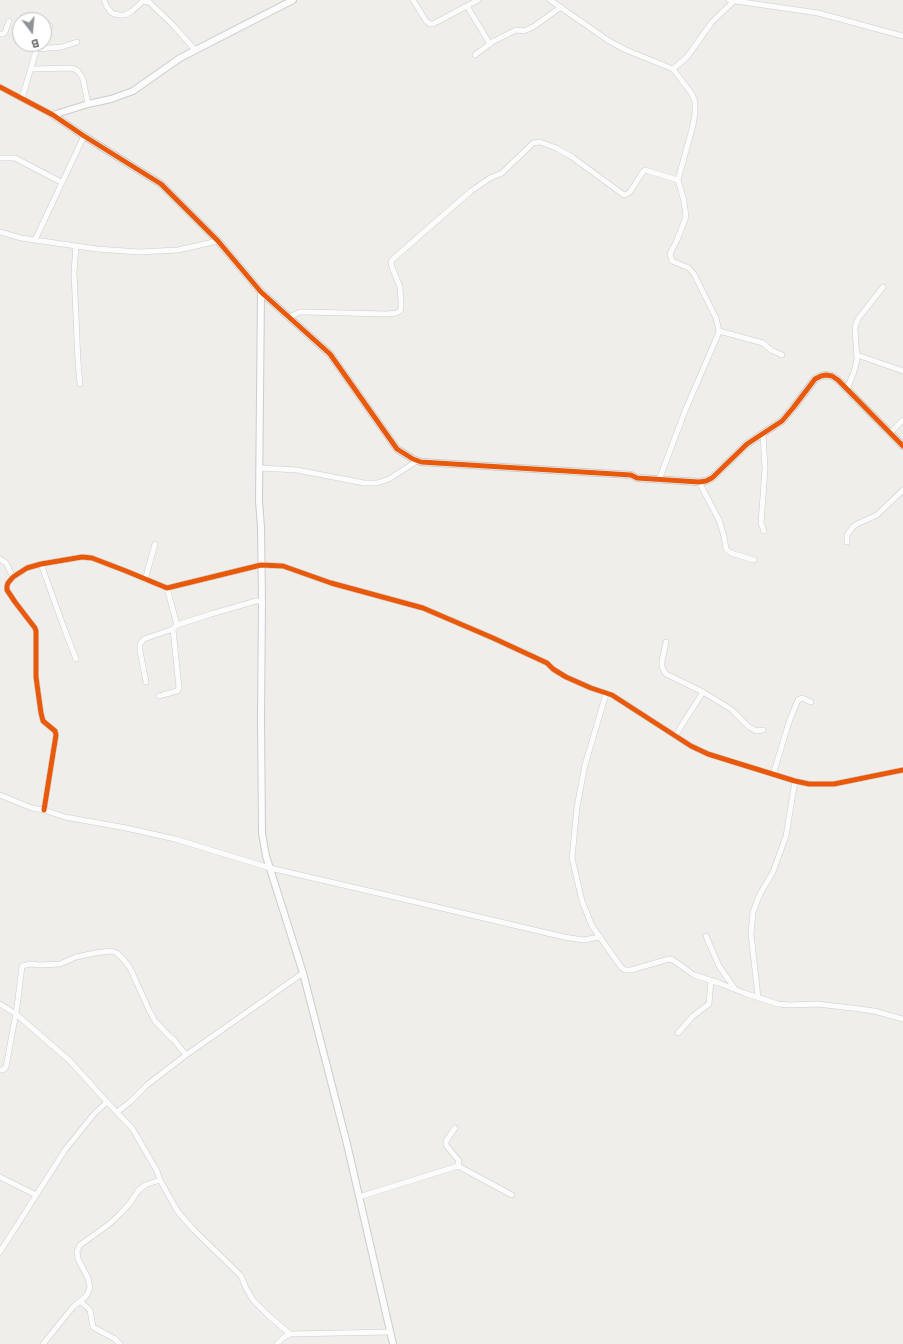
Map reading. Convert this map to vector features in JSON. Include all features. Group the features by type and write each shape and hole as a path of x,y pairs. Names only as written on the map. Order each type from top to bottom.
{"street":[{"path":"104,0 111,12 120,15 125,15 132,11 143,1 149,2 173,25 195,50"},
{"path":"53,115 88,104 111,99 133,91 180,58 293,0"},
{"path":"413,0 426,21 430,24 447,18 478,0"},
{"path":"550,0 609,41 626,50 673,69 692,94 694,102 695,113 693,125 678,180 684,201 686,217 670,254 672,261 689,268 694,274 716,318 719,331 682,417 660,480"},
{"path":"673,69 694,49 695,44 731,1 818,14 903,36"},
{"path":"467,6 490,44"},
{"path":"475,55 490,44 514,31 524,31 533,27 561,7"},
{"path":"0,34 5,32 9,21"},
{"path":"52,47 62,47 77,42"},
{"path":"22,98 36,52"},
{"path":"31,69 72,68 78,70 83,79 88,104"},
{"path":"0,87 53,115 161,184 218,241 261,292 330,354 398,449 405,455 421,462 631,475 637,478 660,480 706,481 712,478 747,444 782,421 794,408 815,379 821,376 832,376 847,389 903,446"},
{"path":"35,240 61,182 84,136"},
{"path":"289,317 300,312 387,314 400,311 400,287 391,262 393,259 471,191 490,178 505,171 533,143 544,143 572,157 624,195 630,192 645,170 678,180"},
{"path":"0,158 15,158 61,182"},
{"path":"0,232 35,240 76,246 139,252 178,250 218,241"},
{"path":"76,246 74,272 80,384"},
{"path":"847,389 854,372 857,355 856,324 858,319 883,287"},
{"path":"261,292 260,468 262,601 262,833 266,856 303,973 347,1144 389,1332 393,1344"},
{"path":"719,331 763,343 771,350 782,355"},
{"path":"857,355 903,371"},
{"path":"890,433 903,420"},
{"path":"763,434 765,470 761,523 764,531"},
{"path":"260,468 297,470 364,483 389,479 417,460"},
{"path":"700,482 719,520 726,549 731,553 754,560"},
{"path":"847,542 846,535 853,527 877,515 903,490"},
{"path":"145,580 155,544"},
{"path":"44,810 56,735 55,731 43,721 41,713 36,677 36,631 7,590 8,583 13,577 27,568 82,557 92,558 167,588 261,565 283,566 332,583 423,608 493,638 547,663 553,669 566,677 606,694 612,695 675,736 708,754 773,775 809,784 834,784 903,770"},
{"path":"0,559 6,564 13,577"},
{"path":"41,564 76,659"},
{"path":"159,696 177,691 179,688 175,627 167,588"},
{"path":"0,591 7,590"},
{"path":"146,682 140,651 140,644 144,639 211,614 256,601 262,601"},
{"path":"666,642 662,661 662,667 666,674 703,692 732,710 749,727 757,731 764,730"},
{"path":"675,736 703,692"},
{"path":"606,694 582,779 577,807 572,858 582,901 592,926 621,967 625,970 631,970 669,959 673,960 687,972 694,975 778,1004 817,1004 852,1008 874,1011 903,1019"},
{"path":"773,775 789,722 798,700 802,698 811,702"},
{"path":"758,997 751,934 753,912 760,894 772,872 786,836 795,781"},
{"path":"0,795 32,808 44,810 65,818 126,828 175,839 270,868 564,937 583,940 600,937"},
{"path":"706,936 718,966 736,990"},
{"path":"0,1070 3,1070 6,1067 16,1014 22,966 30,964 55,965 84,955 111,951 117,953 130,968 148,1010 155,1021 174,1040 186,1055"},
{"path":"117,1112 130,1102 147,1085 186,1055 303,973"},
{"path":"678,1033 693,1016 709,1004 711,980"},
{"path":"0,1004 16,1014 74,1065 132,1128 157,1171 160,1180 178,1212 193,1229 241,1276 253,1300 290,1334"},
{"path":"0,1252 65,1150 94,1114 107,1102"},
{"path":"455,1128 446,1141 446,1145 459,1161 458,1166"},
{"path":"358,1197 458,1166 512,1195"},
{"path":"0,1177 36,1195"},
{"path":"43,1344 73,1306 88,1293 90,1287 88,1278 78,1259 77,1251 80,1245 108,1225 120,1214 144,1185 160,1180"},
{"path":"80,1301 90,1310 93,1327 115,1339 120,1344"},
{"path":"277,1344 290,1334 389,1332"}],"cycle path":[{"path":"0,87 53,115 161,184 218,241 261,292 330,354 397,449 413,459 421,462 631,475 637,478 699,482 706,481 712,478 747,444 782,421 815,379 826,375 832,376 838,380 903,446"},
{"path":"44,810 56,735 55,731 43,721 41,713 36,677 36,631 7,590 7,586 13,577 27,568 82,557 92,558 167,588 261,565 283,566 331,583 423,608 493,638 547,663 553,669 566,677 612,695 691,746 708,754 809,784 834,784 903,770"}]}
